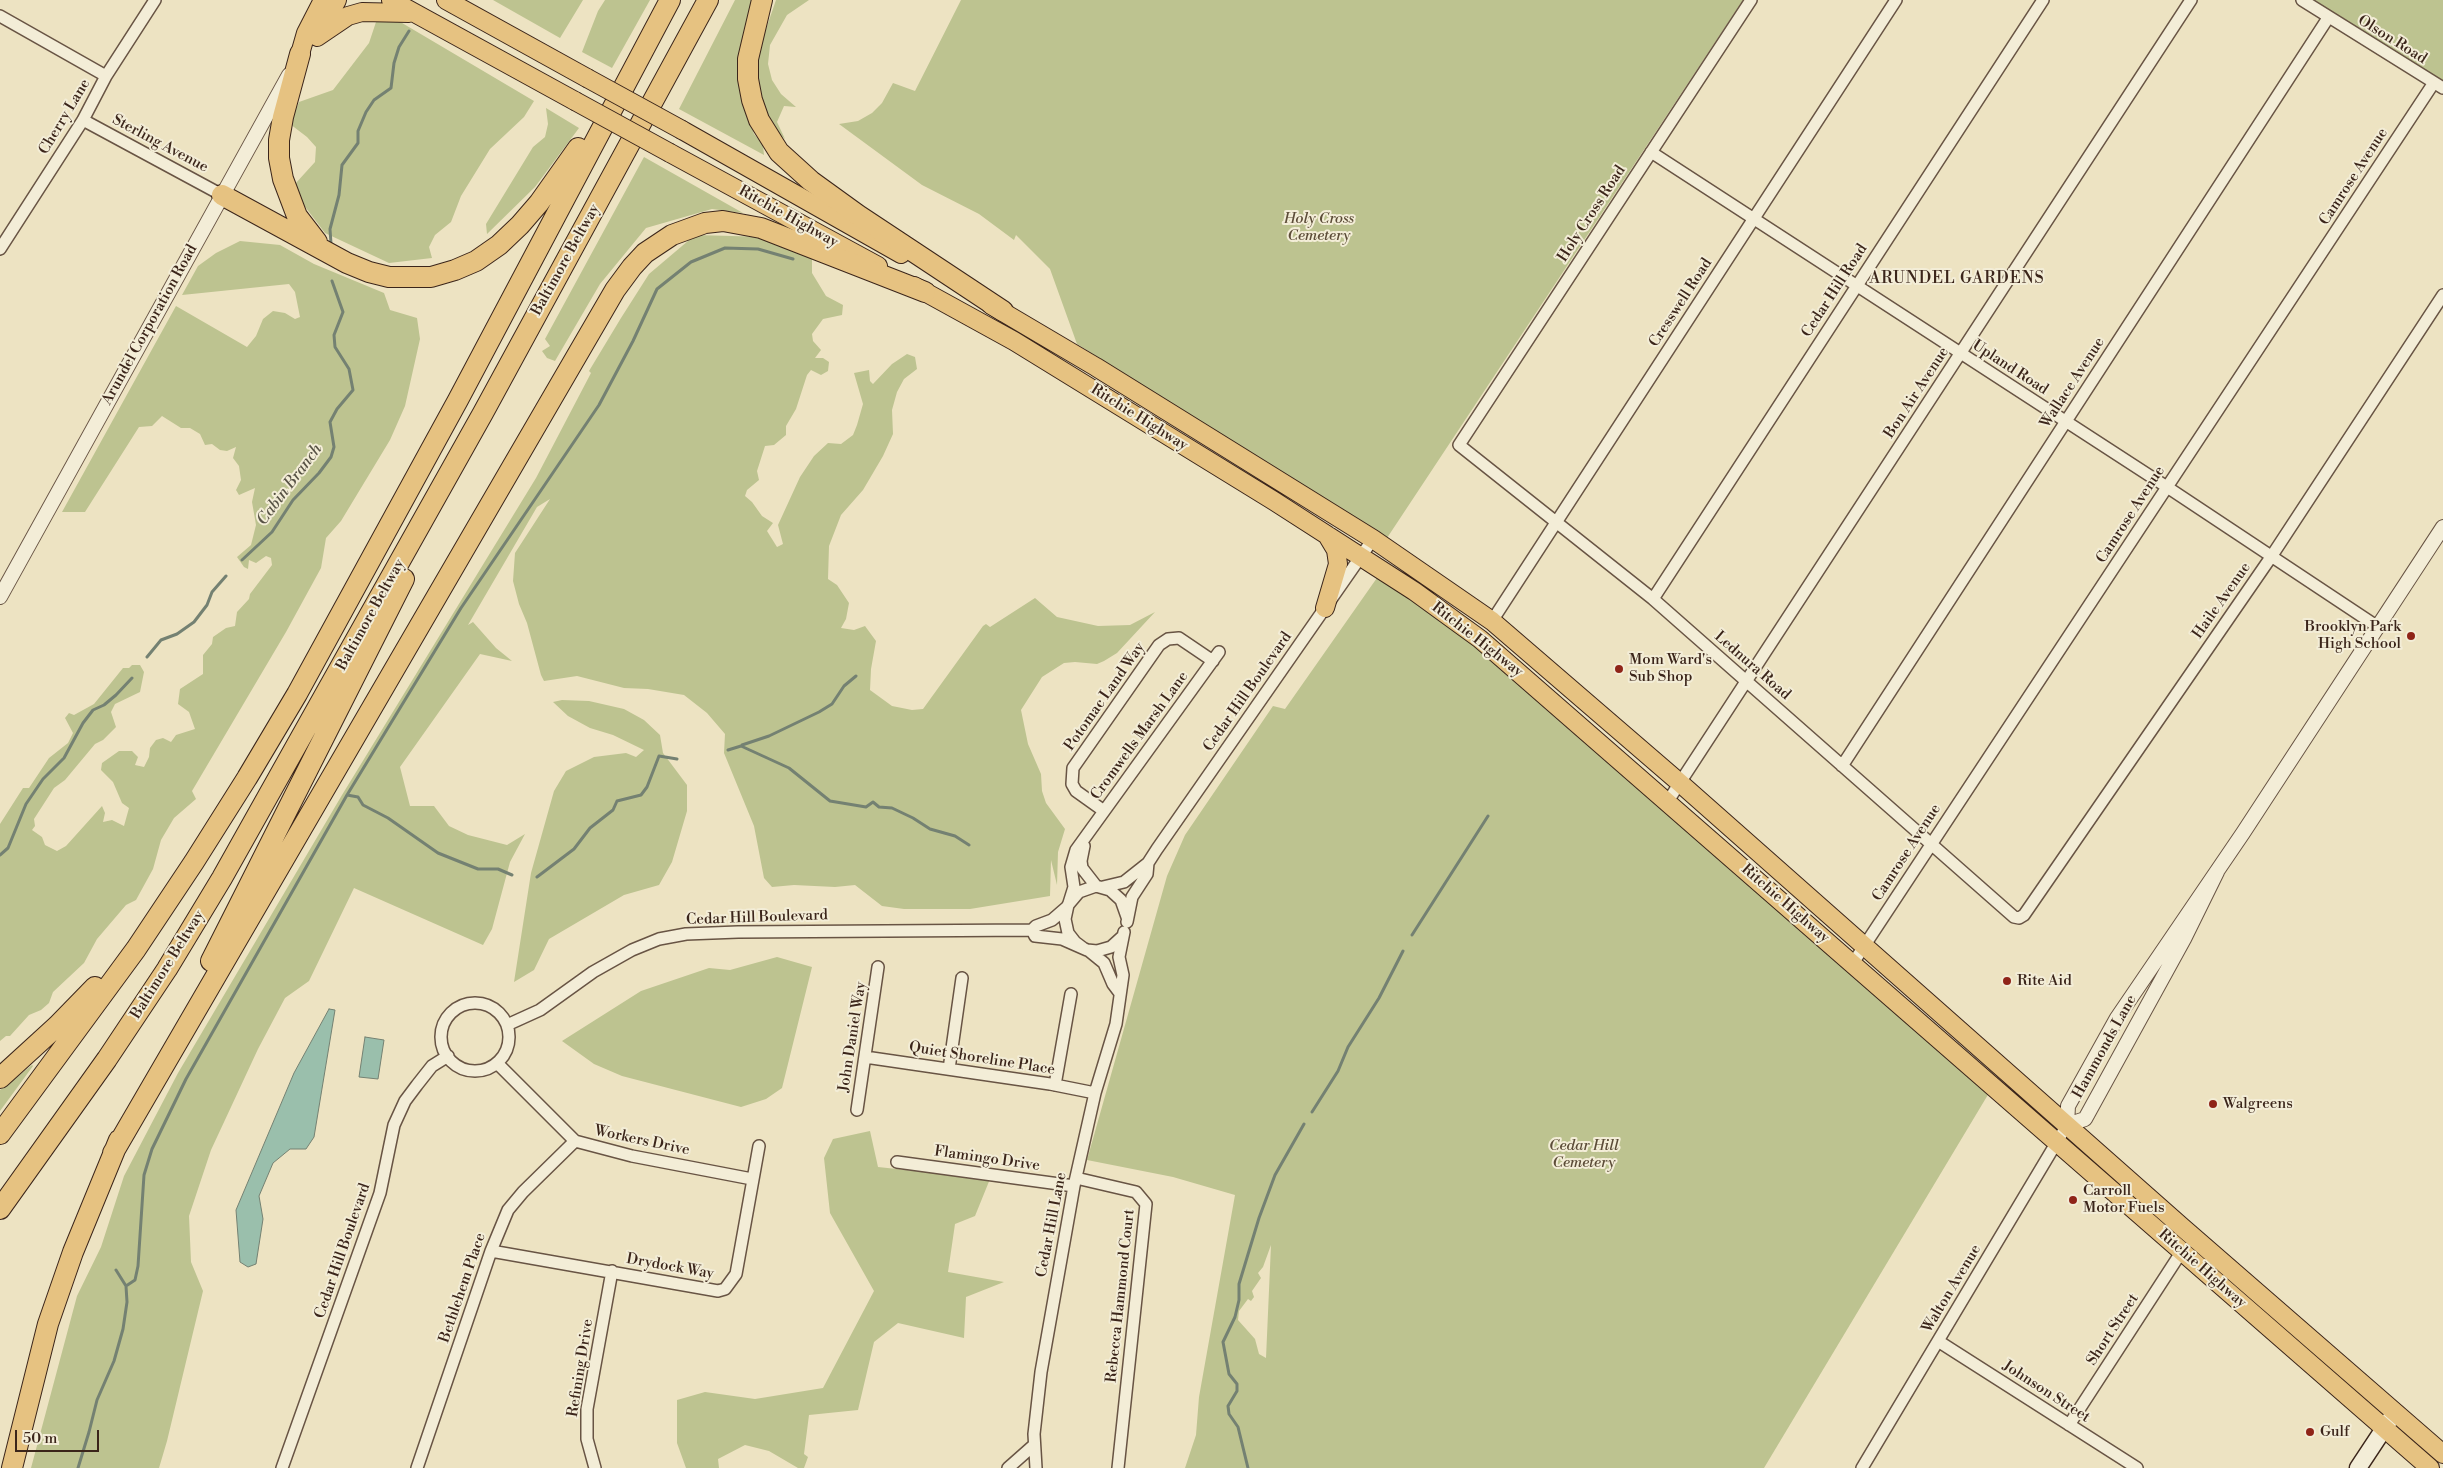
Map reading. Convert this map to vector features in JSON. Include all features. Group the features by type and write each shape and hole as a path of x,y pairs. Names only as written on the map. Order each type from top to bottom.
{"highway":[{"name":"Baltimore Beltway","path":"0,1134 102,996 194,862 297,694 458,400 670,0"},
{"name":"Baltimore Beltway","path":"0,1209 107,1059 217,887 276,786 483,413 708,0"},
{"path":"762,0 748,59 748,79 752,100 759,120 779,152 811,181 858,215 1003,311"},
{"path":"222,195 347,263 389,277 431,277 455,270 476,261 506,238 539,203 558,178 647,42"},
{"path":"300,54 283,117 278,158 283,179 297,216 322,248"},
{"path":"113,1153 616,290 632,267 645,253 672,235 705,223 723,221 761,228 925,292"},
{"path":"12,1468 48,1324 73,1252 113,1153 397,595 483,413"},
{"path":"0,1078 26,1056 82,1001 194,862"}],"main road":[{"name":"Arundel Corporation Road","path":"300,54 306,33 323,0"},
{"name":"Arundel Corporation Road","path":"300,54 317,37 338,0"},
{"name":"Ritchie Highway","path":"391,0 925,292 1088,386 1414,591 1480,639 2430,1468"},
{"name":"Ritchie Highway","path":"446,0 682,130 1003,311 1373,539 1492,621 2443,1454"},
{"path":"317,37 348,16 362,12 415,13"},
{"path":"1325,608 1338,564 1336,550 1326,535"},
{"path":"2358,1468 2395,1412"}],"street":[{"name":"Cherry Lane","path":"0,249 83,120 106,76 155,0"},
{"name":"Holy Cross Road","path":"1459,445 1751,0"},
{"name":"Cresswell Road","path":"1492,621 1896,0"},
{"name":"Cedar Hill Road","path":"1653,599 2043,0"},
{"name":"Bon Air Avenue","path":"1668,802 2191,0"},
{"name":"Olson Road","path":"2302,0 2438,86"},
{"path":"0,16 106,76"},
{"name":"Wallace Avenue","path":"1842,766 2328,18"},
{"name":"Arundel Corporation Road","path":"0,597 300,54"},
{"name":"Camrose Avenue","path":"1853,964 2167,487 2438,86"},
{"name":"Sterling Avenue","path":"83,120 222,195"},
{"name":"Upland Road","path":"1651,152 2378,626"},
{"name":"Haile Avenue","path":"2019,918 2024,914 2271,557 2443,295"},
{"name":"Lednura Road","path":"1459,445 1653,599 2014,917 2019,918"},
{"name":"Hammonds Lane","path":"2217,872 2184,939 2084,1119 2067,1125 2068,1106 2117,1018 2217,872 2443,527"},
{"name":"Cedar Hill Boulevard","path":"507,1024 540,1010 593,972 632,950 658,939 686,934 819,930 1032,930 1036,926 1052,920 1079,892 1124,882 1148,863 1373,539"},
{"name":"Potomac Land Way","path":"1104,811 1076,791 1071,776 1073,768 1160,645 1168,639 1179,638 1216,657"},
{"name":"Cromwells Marsh Lane","path":"1068,905 1074,887 1071,867 1076,850 1216,657"},
{"name":"Cromwells Marsh Lane","path":"1085,838 1081,864 1099,887"},
{"name":"Cedar Hill Boulevard","path":"1125,927 1132,897 1148,874 1148,863"},
{"path":"1085,949 1097,951 1111,947 1125,927 1126,910 1121,900 1110,890 1099,887"},
{"path":"1068,905 1065,919 1068,933 1085,949 1096,955 1104,964 1113,984 1119,992"},
{"name":"Cedar Hill Lane","path":"1036,1468 1034,1446 1038,1390 1075,1182 1095,1093 1116,1024 1119,992 1123,975 1119,957 1125,927"},
{"name":"Cedar Hill Boulevard","path":"1032,930 1036,936 1062,938 1085,949"},
{"path":"2136,1026 2135,1013 2158,972 2158,959"},
{"name":"John Daniel Way","path":"857,1110 878,967"},
{"path":"949,1069 962,978"},
{"path":"1055,1085 1071,994"},
{"path":"469,1004 490,1006 498,1012 507,1024 509,1041 506,1051 497,1062 482,1070 471,1071 461,1068 448,1056 442,1044 442,1033 445,1023 459,1007 469,1004"},
{"path":"2114,1064 2112,1056 2122,1030 2121,1021 2117,1018"},
{"name":"Cedar Hill Boulevard","path":"282,1468 380,1193 394,1125 405,1101 417,1085 432,1066 448,1056"},
{"name":"Quiet Shoreline Place","path":"865,1057 1055,1085 1095,1093"},
{"name":"Workers Drive","path":"497,1062 575,1141 632,1156 752,1178"},
{"name":"Walton Avenue","path":"1862,1468 2067,1125"},
{"name":"Bethlehem Place","path":"417,1468 491,1251 508,1210 523,1192 575,1141"},
{"name":"Drydock Way","path":"491,1251 718,1291 725,1289 736,1274 759,1146"},
{"name":"Flamingo Drive","path":"897,1162 1075,1182"},
{"name":"Rebecca Hammond Court","path":"1075,1182 1136,1192 1146,1204 1118,1468"},
{"name":"Short Street","path":"2069,1425 2182,1251"},
{"name":"Refining Drive","path":"595,1468 587,1439 587,1409 612,1272"},
{"name":"Johnson Street","path":"1938,1341 2136,1468"},
{"path":"1008,1468 1034,1446"}],"green space":[{"path":"493,0 583,0 560,38"},
{"path":"605,0 650,0 612,68 582,52 598,11"},
{"path":"735,0 755,0 739,89 754,134 763,145 764,155 679,109"},
{"path":"776,0 809,0 787,15 770,45 768,64 772,80 781,94 796,107 784,106 777,122 785,139 775,130 759,106 756,58"},
{"name":"Holy Cross Cemetery","path":"961,0 1743,0 1387,538 1077,344 1050,269 1016,235 1014,240 979,214 922,185 839,124 858,121 872,113 882,103 893,83 915,91"},
{"path":"2313,0 2443,0 2443,81 2427,73"},
{"path":"397,20 534,101 524,117 490,149 461,196 451,222 435,235 429,247 432,258 389,263 325,233 303,204 295,184 315,162 316,147 307,137 290,124 299,102 333,90 369,43 376,22"},
{"path":"546,108 579,128 535,187 487,234 486,224 533,147 545,137 548,124"},
{"path":"644,157 743,213 712,209 646,228 600,284 555,361 547,358 542,351 550,346 545,339"},
{"path":"695,235 769,237 812,255 812,273 826,296 843,305 842,315 823,319 812,334 813,341 821,350 815,358 823,358 829,362 828,371 821,375 811,370 807,375 796,409 786,426 786,435 774,445 765,446 757,471 759,480 747,490 745,496 762,516 773,523 767,531 777,547 783,544 778,525 800,477 814,456 828,443 841,444 853,435 863,404 854,373 869,370 870,381 873,384 892,364 907,354 915,357 917,369 904,379 897,392 892,410 893,434 883,456 863,490 841,515 829,546 828,579 837,585 849,603 846,619 841,628 854,630 865,626 876,641 871,669 870,690 892,706 912,710 923,709 983,626 986,624 990,627 1035,598 1057,617 1098,626 1130,625 1155,612 1117,653 1104,661 1097,664 1064,663 1042,677 1021,710 1028,744 1041,774 1042,791 1046,803 1065,829 1058,852 1057,885 1051,860 1050,896 970,909 904,909 882,906 855,885 835,887 794,885 772,887 764,878 754,826 724,753 725,734 707,713 684,695 648,689 624,688 577,676 544,681 513,581 515,553 550,499 537,507 468,625 473,622 496,648 512,661 480,654 400,767 410,806 434,806 449,826 468,835 507,845 525,834 510,862 492,929 483,945 354,888 309,981 285,998 258,1049 211,1150 189,1216 191,1262 203,1291 159,1468 31,1468 77,1296 101,1247 124,1176 178,1073 342,795 536,478 591,373 589,371 621,318 649,274"},
{"path":"240,241 280,245 314,264 384,293 390,310 417,318 420,339 405,406 390,440 341,521 326,538 321,568 286,632 192,791 196,799 174,818 161,840 153,869 136,900 126,905 97,939 84,963 53,992 49,1003 41,1010 29,1015 10,1036 6,1036 0,1041 0,824 23,788 29,788 49,758 68,743 73,733 65,718 69,713 74,715 94,704 123,668 140,665 144,672 140,692 115,704 111,712 116,727 103,740 95,744 65,780 54,788 34,819 35,826 32,830 42,837 45,845 57,851 66,846 102,806 105,813 103,822 112,820 124,826 129,808 122,803 113,782 101,770 102,763 119,751 132,751 138,757 135,765 144,767 149,757 150,748 156,740 163,738 171,742 176,735 195,729 189,712 178,704 180,689 203,674 203,655 212,644 213,637 226,628 235,626 237,612 249,599 250,594 272,565 271,558 266,556 256,563 249,560 248,569 244,567 237,557 251,545 256,525 252,502 255,488 239,495 236,490 241,480 239,466 233,458 236,447 227,451 220,450 212,444 205,445 200,434 190,428 181,428 162,416 152,426 139,427 85,512 62,512 176,306 247,347 256,336 263,319 273,311 285,313 295,319 300,317 295,292 289,284 182,295 198,266 216,253"},
{"name":"Cedar Hill Cemetery","path":"1379,575 1475,644 1989,1093 1764,1468 1185,1468 1196,1435 1199,1397 1235,1195 1173,1177 1087,1160 1167,876 1185,835 1273,706 1285,709","holes":["1271,1245 1266,1358 1259,1354 1255,1339 1238,1320 1239,1311 1248,1299 1251,1301 1254,1297 1252,1291 1261,1278 1258,1273 1263,1267"]},
{"path":"562,700 589,701 624,709 644,720 660,735 663,753 687,785 687,811 672,862 659,885 624,895 549,939 534,970 514,982 531,873 554,791 566,771 594,757 626,753 636,757 644,750 613,735 590,728 568,716 553,702"},
{"path":"777,957 812,967 782,1088 766,1099 741,1107 622,1076 594,1064 562,1041 641,991 709,968 730,970"},
{"path":"33,1066 0,1111 0,1090"},
{"path":"870,1131 878,1167 990,1179 975,1216 955,1224 948,1272 1004,1282 966,1297 964,1338 898,1323 874,1342 858,1410 809,1415 804,1454 808,1457 804,1468 798,1468 769,1451 745,1445 718,1459 719,1468 686,1468 677,1443 677,1400 705,1392 755,1399 823,1388 874,1291 830,1213 824,1158 833,1139"}],"shaded area":[{"path":"329,1009 335,1010 314,1137 306,1149 290,1149 273,1163 259,1196 263,1219 256,1264 248,1267 240,1262 236,1210 294,1073"},
{"path":"365,1037 384,1040 378,1079 359,1077"}],"waterway":[{"name":"Cabin Branch","path":"331,244 330,229 339,195 342,165 358,143 358,131 366,112 374,100 391,88 394,63 399,47 409,31"},
{"path":"126,1286 135,1280 138,1266 144,1175 152,1149 186,1079 347,795 461,608 599,405 633,341 657,289 691,262 725,248 758,249 793,259"},
{"name":"Cabin Branch","path":"242,560 272,532 293,500 319,473 331,457 334,447 330,422 337,409 353,390 349,369 335,347 334,335 343,312 332,281"},
{"name":"Cabin Branch","path":"147,657 161,640 177,634 194,622 207,605 212,592 226,576"},
{"path":"742,745 769,736 819,712 832,704 844,686 856,676"},
{"name":"Cabin Branch","path":"0,855 8,848 26,804 43,779 64,758 83,723 93,710 104,705 132,678"},
{"path":"728,750 741,746 789,768 830,801 866,807 873,802 879,807 892,808 930,829 955,836 969,845"},
{"path":"537,877 574,849 590,828 613,810 617,801 641,795 647,787 659,756 677,759"},
{"path":"347,795 358,797 363,805 388,818 438,853 478,869 498,869 512,875"},
{"path":"1412,935 1488,816"},
{"path":"1312,1112 1338,1071 1348,1047 1379,998 1403,951"},
{"path":"1248,1468 1238,1427 1229,1414 1228,1406 1237,1391 1237,1384 1229,1374 1223,1342 1235,1317 1239,1300 1239,1284 1259,1218 1275,1175 1304,1124"},
{"name":"Cabin Branch","path":"78,1468 97,1400 114,1361 123,1329 127,1302 126,1286 116,1270"}],"place":[{"name":"Brooklyn Park High School","path":"2411,636"},
{"name":"Mom Ward's Sub Shop","path":"1619,669"},
{"name":"Rite Aid","path":"2007,981"},
{"name":"Walgreens","path":"2213,1104"},
{"name":"Carroll Motor Fuels","path":"2073,1200"},
{"name":"Gulf","path":"2310,1432"}],"district":[{"name":"ARUNDEL GARDENS","path":"1957,279"}]}
